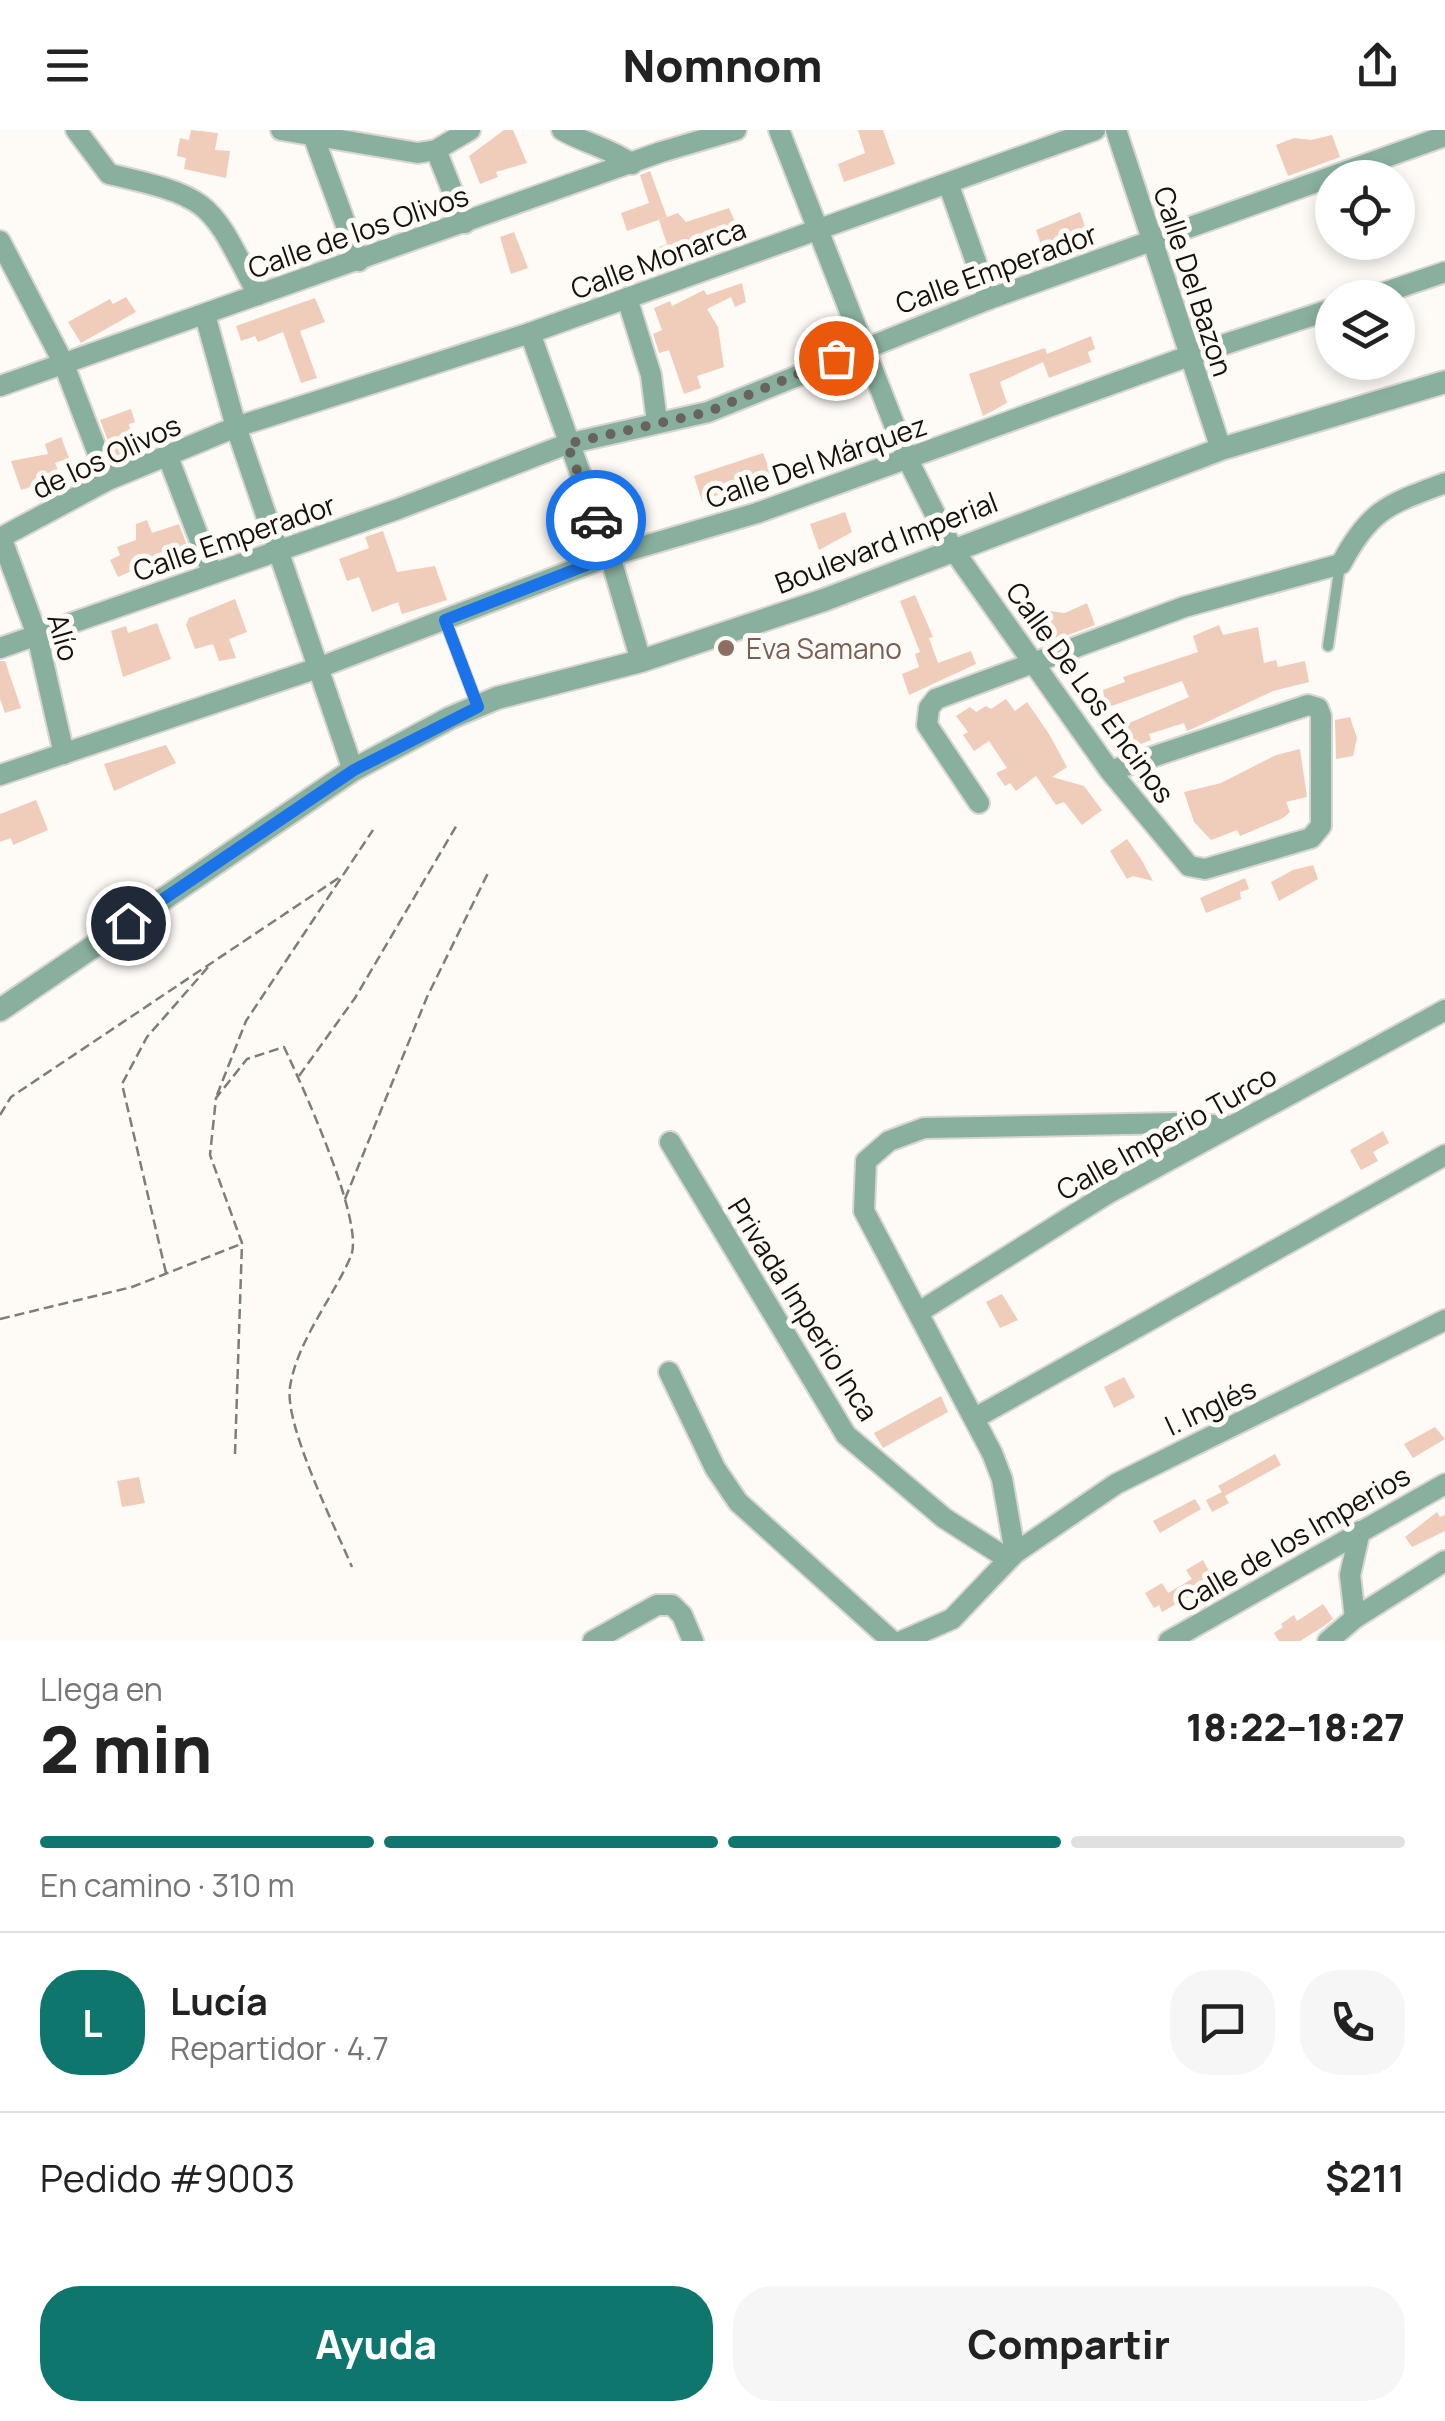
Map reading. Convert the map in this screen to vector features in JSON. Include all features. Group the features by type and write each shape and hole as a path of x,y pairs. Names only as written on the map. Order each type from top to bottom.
{"street":[{"path":"76,130 109,174 175,189 203,202 258,295"},
{"path":"281,130 418,152 436,150 470,130"},
{"path":"562,130 608,148 632,164"},
{"name":"Calle de los Olivos","path":"0,386 736,130"},
{"path":"780,130 821,229 861,347 908,460 952,548"},
{"name":"Calle Monarca","path":"236,427 530,333 1095,130"},
{"name":"Calle Del Bazon","path":"1116,130 1221,449"},
{"path":"313,135 359,261"},
{"name":"Calle Emperador","path":"0,648 567,444 708,412 861,347 989,299 1445,136"},
{"path":"436,150 465,222"},
{"path":"948,184 989,299"},
{"path":"0,241 63,362 108,480"},
{"path":"1415,282 1445,272"},
{"path":"628,298 651,375 657,422"},
{"name":"Calle Del Márquez","path":"0,775 318,668 610,556 757,514 1189,356 1315,315"},
{"path":"205,316 236,427 354,770"},
{"path":"530,333 610,556 640,661"},
{"name":"Boulevard Imperial","path":"0,1010 354,770 478,707 640,661 824,600 952,548 1221,449 1445,382"},
{"name":"de los Olivos","path":"1,538 108,480 236,427"},
{"path":"168,457 212,572"},
{"path":"979,803 926,725 929,708 948,690 1034,663 1184,606 1340,564 1360,528 1382,509 1445,484"},
{"name":"Alío","path":"1,538 38,635 64,754"},
{"name":"Calle De Los Encinos","path":"952,548 1110,771 1189,866 1205,868 1318,833 1321,716 1318,708 1308,704 1110,771"},
{"name":"Calle Imperio Turco","path":"919,1312 1106,1194 1445,1010"},
{"path":"1011,1556 1002,1479 974,1418 864,1211 866,1161 889,1142 924,1128 1178,1123 1230,1126"},
{"name":"Privada Imperio Inca","path":"670,1142 846,1435 944,1518 1011,1556"},
{"path":"974,1418 1445,1155"},
{"name":"I. Inglés","path":"902,1641 952,1619 1011,1556 1161,1460 1445,1320"},
{"path":"669,1372 716,1468 738,1502 892,1641"},
{"name":"Calle de los Imperios","path":"1168,1641 1445,1484"},
{"path":"1356,1618 1350,1575 1360,1531"},
{"path":"1328,1641 1356,1618 1445,1562"},
{"path":"593,1641 657,1605 672,1605 682,1615 693,1641"}],"lane":[{"path":"1328,646 1340,564"},
{"path":"445,620 478,707"}],"path":[{"path":"298,1078 355,998 458,824"},
{"path":"235,1454 242,1244 210,1155 216,1098 246,1020 373,830"},
{"path":"344,1200 426,997 489,871"},
{"path":"0,1114 11,1098 343,875"},
{"path":"166,1273 122,1084 146,1037 213,962"},
{"path":"216,1098 247,1059 284,1048 316,1113 344,1200 354,1250 289,1390 304,1452 352,1567"},
{"path":"0,1319 132,1287 242,1244"}],"building":[{"path":"191,130 218,133 215,150 230,151 226,178 184,169 186,158 177,156 178,148 180,138 189,140"},
{"path":"504,130 513,130 527,163 496,172 498,177 480,184 469,156"},
{"path":"858,130 883,130 895,164 844,182 838,164 865,153"},
{"path":"1332,135 1340,157 1315,160 1315,166 1288,176 1276,145 1294,138 1311,140"},
{"path":"650,171 667,217 627,231 621,213 649,203 640,175"},
{"path":"729,208 736,224 670,250 676,264 659,270 651,250 667,244 659,220 678,213 686,222"},
{"path":"1080,212 1087,232 1043,251 1036,230"},
{"path":"514,232 528,268 511,274 500,237"},
{"path":"742,283 746,302 735,307 731,297 707,309 718,327 724,367 697,376 701,388 684,394 669,350 659,353 653,334 662,330 654,308 670,301 672,306 704,290 707,295"},
{"path":"126,297 136,312 81,343 68,322 110,299 113,304"},
{"path":"315,298 325,322 300,331 317,378 301,383 283,332 258,342 255,336 241,341 236,326"},
{"path":"1091,336 1095,349 1088,352 1091,362 1049,378 1043,362 1000,382 1007,403 983,416 969,374 1045,348 1047,354"},
{"path":"131,409 135,422 129,424 136,453 116,462 100,420"},
{"path":"61,437 69,458 55,463 61,477 21,490 11,461 48,454 45,444"},
{"path":"763,453 775,484 758,491 752,473 717,486 720,494 702,501 694,476"},
{"path":"845,512 852,532 819,550 810,524"},
{"path":"147,520 152,533 179,524 194,564 182,566 177,551 118,577 110,560 120,555 117,547 136,540 136,524"},
{"path":"383,531 397,572 435,566 447,600 402,614 398,602 372,612 359,577 347,581 339,559 369,548 365,537"},
{"path":"915,595 933,637 929,638 938,663 971,651 976,664 909,695 902,674 919,667 915,654 920,652 900,601"},
{"path":"235,599 247,632 229,639 236,658 219,661 213,644 195,649 186,625 189,618"},
{"path":"1087,603 1095,625 1049,642 1041,620 1051,616 1049,611 1065,613"},
{"path":"157,623 171,659 123,677 111,631 126,626 128,633"},
{"path":"1219,625 1223,635 1258,627 1264,663 1276,660 1278,667 1305,661 1309,682 1273,691 1187,731 1184,723 1149,734 1151,740 1133,747 1132,743 1122,746 1120,727 1189,697 1182,681 1106,708 1103,690 1125,682 1123,677 1198,652 1193,636"},
{"path":"0,661 5,661 21,708 5,713 0,699"},
{"path":"1006,699 1015,711 1027,702 1049,734 1067,767 1052,777 1084,786 1102,810 1082,825 1064,802 1056,805 1036,776 1016,791 1010,783 1005,786 996,773 1007,768 989,741 974,751 963,735 968,732 956,716 970,707 976,712 986,706 991,709"},
{"path":"1350,717 1357,738 1353,756 1336,759 1335,720"},
{"path":"166,745 176,763 114,791 104,764"},
{"path":"1300,749 1307,797 1286,802 1290,812 1283,818 1240,836 1237,830 1211,840 1194,822 1184,792 1221,783 1276,755"},
{"path":"36,800 48,830 13,845 11,838 0,842 0,814"},
{"path":"1127,839 1153,881 1133,876 1127,879 1110,851"},
{"path":"1313,865 1318,879 1279,901 1271,882"},
{"path":"1245,878 1249,889 1240,892 1241,899 1206,913 1200,898"},
{"path":"1383,1131 1389,1143 1373,1152 1378,1161 1361,1170 1350,1150"},
{"path":"1002,1294 1018,1320 1000,1328 986,1302"},
{"path":"1124,1377 1135,1397 1114,1408 1104,1387"},
{"path":"941,1396 948,1412 883,1448 874,1433"},
{"path":"1435,1427 1445,1439 1413,1458 1404,1444"},
{"path":"1275,1454 1281,1465 1225,1496 1229,1503 1212,1512 1206,1500 1222,1492 1218,1486"},
{"path":"139,1477 145,1503 122,1507 117,1481"},
{"path":"1195,1499 1201,1509 1160,1533 1153,1521"},
{"path":"1437,1512 1440,1517 1445,1515 1445,1531 1412,1547 1405,1537"},
{"path":"1203,1560 1215,1582 1162,1612 1159,1605 1154,1608 1145,1593 1162,1583 1168,1593 1192,1579 1186,1570"},
{"path":"1323,1604 1333,1619 1300,1641 1279,1641 1274,1633 1283,1627 1281,1624 1294,1615 1297,1621"}],"way so far":[{"path":"596,520 567,444 708,412 836,358"}],"place":[{"name":"Eva Samano","path":"726,648"}],"route":[{"path":"128,923 354,770 478,707 445,620 610,556 596,520"}]}
